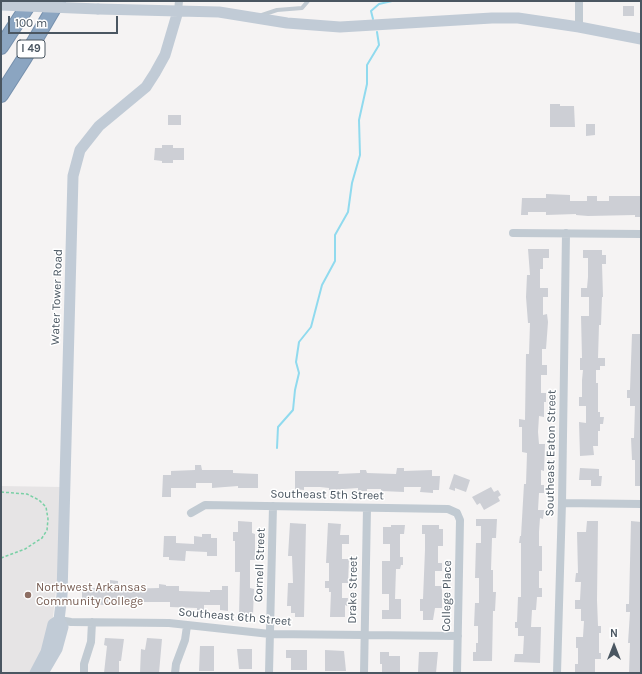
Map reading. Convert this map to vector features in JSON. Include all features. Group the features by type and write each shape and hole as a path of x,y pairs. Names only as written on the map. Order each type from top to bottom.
{"highway":[{"name":"I 49","path":"1,47 31,1"},
{"name":"I 49","path":"1,95 24,60 58,1"}],"street":[{"path":"579,1 579,27"},
{"path":"1,6 98,9 178,6 257,17 287,23 340,28 492,18 518,18 579,27 641,40"},
{"name":"Water Tower Road","path":"43,673 57,649 63,627 59,620 62,595 73,176 80,150 99,126 146,87 156,73 165,55 178,6"},
{"path":"513,232 641,234"},
{"name":"Southeast Eaton Street","path":"557,673 562,503 566,233"},
{"path":"562,503 641,504"},
{"name":"Southeast 5th Street","path":"191,513 206,505 448,509 456,513 460,520"},
{"name":"Cornell Street","path":"269,673 273,506"},
{"name":"Drake Street","path":"364,673 367,508"},
{"name":"College Place","path":"457,673 460,520"},
{"name":"Water Tower Road","path":"35,673 46,652 53,624 59,620"},
{"name":"Southeast 6th Street","path":"59,620 169,623 270,634 458,636"},
{"path":"84,673 84,664 91,642 92,622"},
{"path":"176,673 176,664 185,640 187,626"}],"lane":[{"path":"257,17 276,10 302,8 308,1"}],"path":[{"path":"1,492 26,494 39,500 46,507 48,520 47,530 42,538 25,549 1,558"}],"shaded area":[{"name":"Northwest Arkansas Community College","path":"1,486 61,487 58,572 53,617 48,636 31,673 1,673"}],"building":[{"path":"623,6 634,6 634,16 623,16"},
{"path":"550,104 574,106 575,127 550,127"},
{"path":"168,115 181,115 181,125 168,125"},
{"path":"586,124 595,124 595,135 586,136"},
{"path":"162,145 173,145 173,148 184,148 184,160 173,160 173,163 162,163 162,161 154,160 155,148 162,148"},
{"path":"546,194 570,195 570,201 587,201 587,196 597,196 597,201 609,201 609,196 641,196 641,217 635,217 635,215 546,215 546,212 528,212 528,215 521,215 522,198 546,198"},
{"path":"528,249 549,249 549,258 543,258 543,269 540,269 540,288 548,288 548,297 543,297 543,315 547,314 548,322 546,349 542,349 542,365 547,365 547,375 541,375 541,393 546,393 546,402 544,402 544,417 539,416 538,432 539,444 545,444 544,471 541,470 541,485 544,485 544,493 539,493 538,510 544,510 543,519 540,518 539,532 539,546 542,546 542,571 539,571 539,588 542,588 542,597 537,597 536,610 532,610 531,627 541,627 540,663 514,662 515,654 523,654 524,636 518,636 518,628 515,628 515,622 517,622 518,597 521,597 521,543 519,543 521,536 524,484 526,484 527,453 522,452 522,427 519,427 519,419 525,420 526,354 529,354 530,323 528,323 526,297 527,275 530,275"},
{"path":"583,250 602,250 602,255 606,255 606,264 602,264 603,297 601,325 599,325 598,358 605,358 605,366 600,366 600,370 596,370 596,383 598,383 598,412 600,412 600,417 604,417 603,424 600,424 600,431 598,431 598,446 593,446 594,455 580,456 579,422 586,423 586,406 579,406 579,397 582,397 583,370 580,370 580,358 582,358 581,316 589,316 589,297 581,297 581,288 587,288 588,277 588,258 583,258"},
{"path":"632,334 641,334 641,486 635,486 635,460 632,460 631,438 634,438 635,406 630,406 630,398 627,398 627,390 630,390"},
{"path":"195,465 201,465 202,470 233,470 233,473 258,474 258,488 238,488 238,486 212,488 212,483 196,483 196,488 171,488 171,497 162,497 163,475 171,475 171,471 195,470"},
{"path":"397,468 404,468 404,471 432,470 432,476 440,476 439,490 433,490 433,493 420,492 421,487 404,487 404,492 381,491 381,489 367,489 367,491 358,491 358,488 329,490 329,488 304,487 304,490 295,489 295,471 339,471 338,474 360,473 360,470 366,470 367,473 396,474"},
{"path":"580,468 599,469 599,476 602,476 601,486 591,486 591,480 579,480"},
{"path":"454,474 470,480 466,492 455,488 455,491 449,489"},
{"path":"491,487 494,492 498,490 501,495 498,497 500,501 484,510 480,503 477,505 472,497"},
{"path":"476,519 497,519 496,538 492,538 491,570 493,570 493,592 496,592 495,611 493,611 492,661 473,661 473,652 476,652 476,643 478,643 478,626 474,626 475,603 479,603 479,578 475,578 476,543 481,543 481,526 476,526"},
{"path":"238,521 252,522 252,533 255,534 255,560 250,560 250,588 254,589 253,615 239,615 240,572 235,572 235,541 233,541 233,532 238,532"},
{"path":"587,521 598,521 597,600 598,626 601,626 601,633 599,633 599,653 601,653 601,659 595,659 595,673 575,673 575,664 578,664 576,637 583,637 584,621 581,621 581,609 575,609 575,600 580,600 581,582 575,582 576,573 578,573 577,532 586,532"},
{"path":"631,521 641,522 641,673 629,673 630,643 628,643 630,612 626,612 626,604 629,604"},
{"path":"290,523 306,524 304,617 295,617 295,613 291,613 291,606 287,606 288,583 293,583 292,556 288,556"},
{"path":"328,523 341,524 340,535 349,535 349,544 342,544 342,559 349,559 348,583 342,583 342,598 348,598 347,606 345,605 345,617 330,617 331,592 329,592 329,588 325,588 325,581 329,581 329,563 326,563"},
{"path":"391,525 405,525 404,534 400,534 400,557 403,557 403,565 401,565 400,569 396,569 395,599 401,599 401,619 382,619 382,610 389,610 389,594 382,594 382,561 390,561 390,544 383,544 383,527 391,527"},
{"path":"422,525 439,525 439,529 443,529 443,546 438,546 438,563 442,563 442,571 435,571 435,586 442,586 442,608 435,608 433,620 423,620 423,611 420,611 420,599 423,599 425,550 425,534 422,534"},
{"path":"202,534 211,534 211,538 217,538 217,556 207,556 207,552 186,551 185,561 169,560 169,557 163,557 164,536 176,536 176,543 194,544 194,536 202,537"},
{"path":"110,580 118,581 118,584 122,584 122,589 159,588 159,584 166,586 179,586 179,591 210,592 210,590 222,590 222,586 228,586 228,611 220,610 220,605 204,605 204,610 197,610 197,608 170,607 170,602 143,602 143,605 134,605 134,602 122,602 122,605 103,605 91,604 91,600 82,600 82,588 110,588"},
{"path":"105,638 124,639 121,661 119,661 119,673 104,673 107,646 104,645"},
{"path":"147,638 162,639 159,673 140,673 141,649 145,650"},
{"path":"200,646 214,646 214,671 199,671"},
{"path":"237,649 252,649 252,669 239,669"},
{"path":"286,650 307,650 307,670 291,670 291,658 286,658"},
{"path":"325,650 344,651 346,671 325,671"},
{"path":"380,652 389,652 389,656 400,656 400,673 382,673"},
{"path":"419,652 438,652 436,673 418,672"}],"waterway":[{"path":"373,19 371,11 379,4 392,1"},
{"path":"277,448 278,427 293,410 295,390 299,373 296,362 299,342 311,327 322,285 335,261 335,235 348,212 352,183 360,155 359,120 367,84 367,65 379,45 377,32"}],"place":[{"name":"Northwest Arkansas Community College","path":"28,595"}]}
